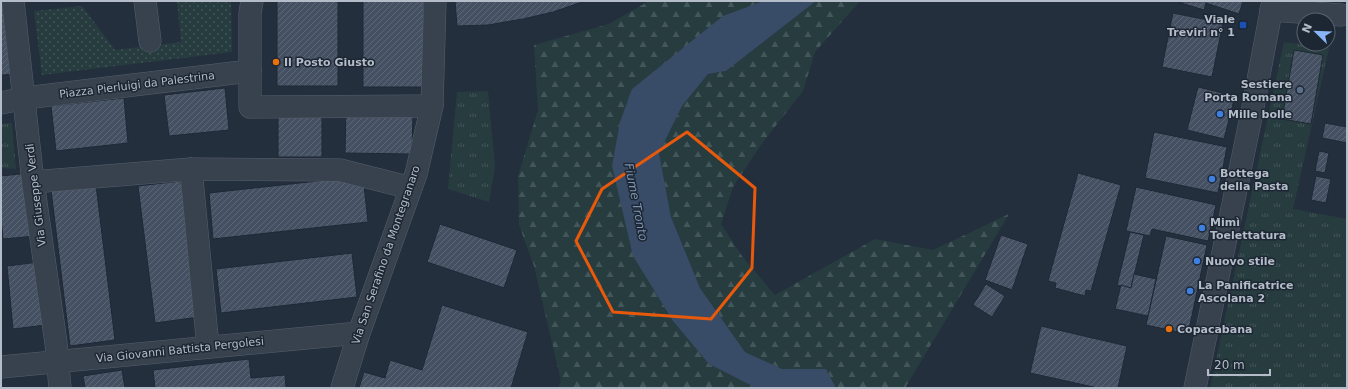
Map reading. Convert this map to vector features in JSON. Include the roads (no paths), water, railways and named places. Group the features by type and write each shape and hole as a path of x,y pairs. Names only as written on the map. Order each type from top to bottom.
{"street":[{"name":"Via Giuseppe Verdi","path":"13,1 25,98 33,182 58,362 60,388"},
{"path":"145,1 150,41"},
{"path":"252,1 250,13 250,107 432,106"},
{"name":"Via San Serafino da Montegranaro","path":"342,388 359,333 416,174 432,106 435,1"},
{"path":"1305,1 1344,16"},
{"path":"1195,388 1252,112 1272,6 1344,16"},
{"name":"Piazza Pierluigi da Palestrina","path":"1,103 25,98 250,71"},
{"path":"191,169 208,347"},
{"path":"33,182 191,169 340,170 410,188"},
{"name":"Via Giovanni Battista Pergolesi","path":"1,367 359,333"}],"water":[{"name":"Fiume Tronto","path":"763,1 816,1 726,71 708,74 682,106 659,153 671,217 700,288 745,352 782,369 826,369 836,388 756,388 709,364 673,321 633,256 612,166 620,122 632,89 723,16"}],"place":[{"name":"Viale Treviri n° 1","path":"1243,25"},
{"name":"Il Posto Giusto","path":"276,62"},
{"name":"Sestiere Porta Romana","path":"1300,90"},
{"name":"Mille bolle","path":"1220,114"},
{"name":"Bottega della Pasta","path":"1212,179"},
{"name":"Mimì Toelettatura","path":"1202,228"},
{"name":"Nuovo stile","path":"1197,261"},
{"name":"La Panificatrice Ascolana 2","path":"1190,291"},
{"name":"Copacabana","path":"1169,329"}]}
